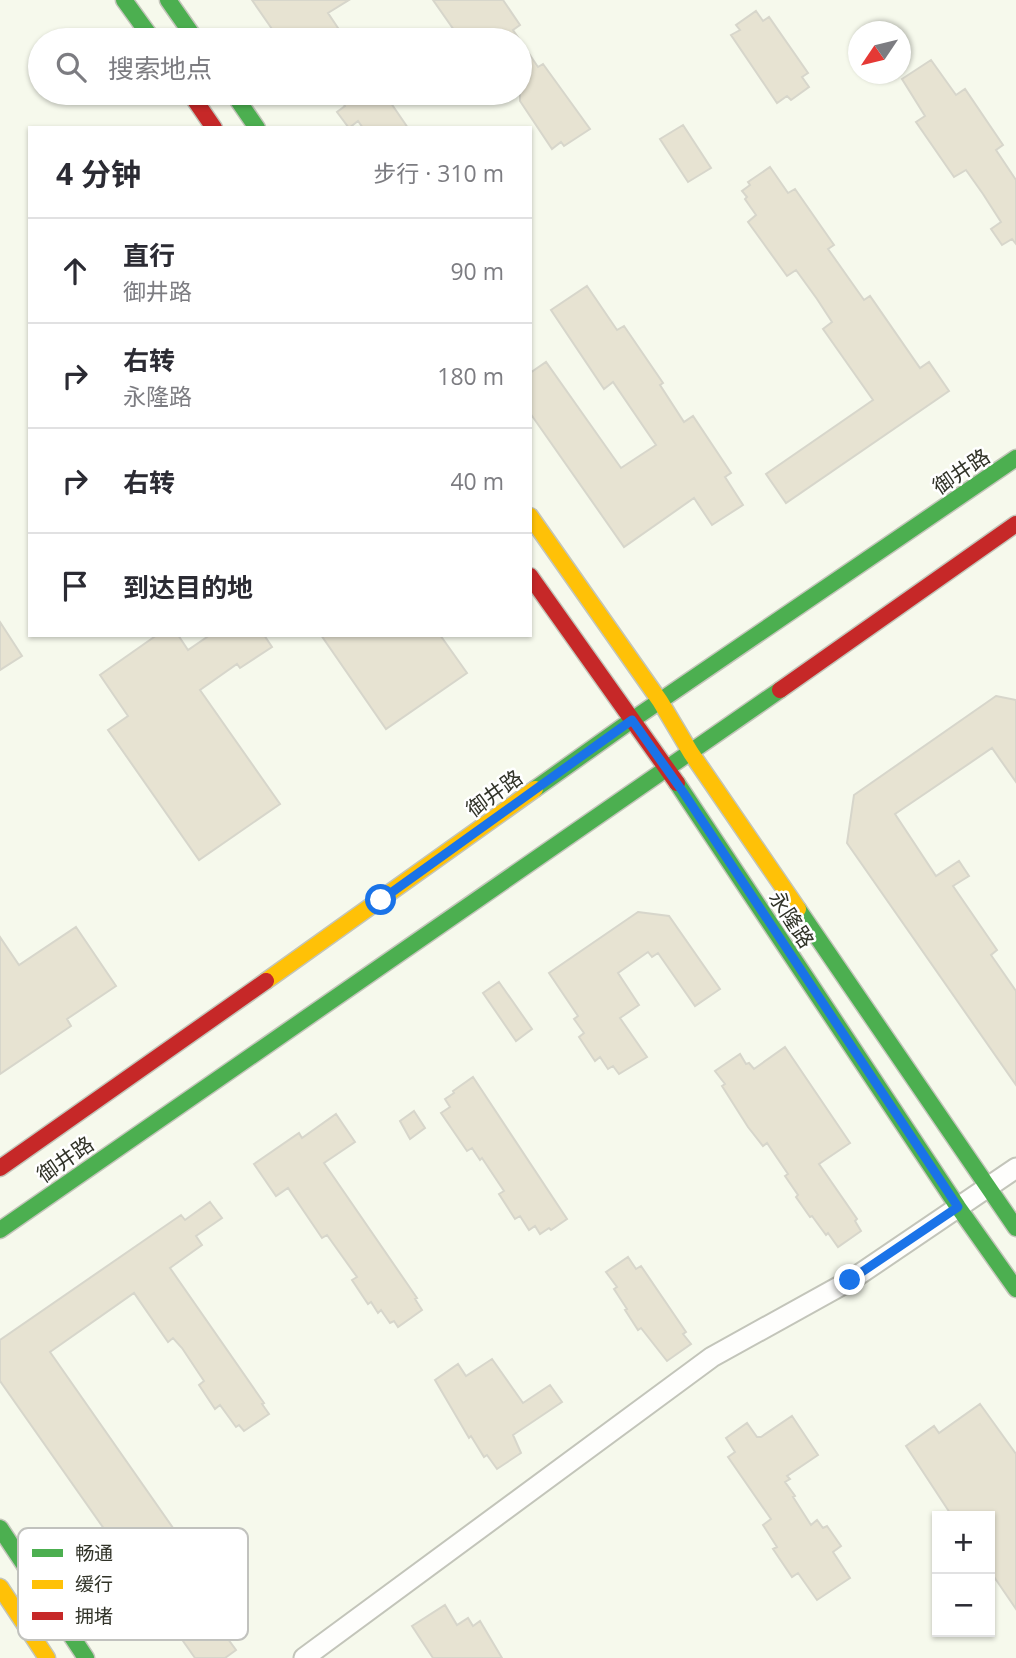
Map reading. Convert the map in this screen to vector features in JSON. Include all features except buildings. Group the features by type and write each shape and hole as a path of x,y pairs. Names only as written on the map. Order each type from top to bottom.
{"street":[{"path":"124,0 144,28"},
{"path":"168,0 188,28"},
{"path":"198,105 213,126"},
{"path":"241,105 256,126"},
{"name":"御井路","path":"0,1168 632,720 1016,458"},
{"name":"永隆路","path":"532,519 660,701 691,753 1016,1228"},
{"name":"御井路","path":"0,1230 667,770 1016,524"},
{"name":"永隆路","path":"532,579 667,770 958,1207 1016,1289"},
{"path":"304,1658 712,1357 850,1280 1016,1168"},
{"path":"0,1528 18,1555"},
{"path":"0,1587 18,1614"},
{"path":"35,1640 47,1658"},
{"path":"74,1640 86,1658"}],"traffic: fast":[{"path":"124,0 144,28"},
{"path":"168,0 188,28"},
{"path":"241,105 256,126"},
{"path":"535,789 1016,458"},
{"path":"0,1230 780,690"},
{"path":"677,783 958,1207 1016,1289"},
{"path":"798,909 1016,1228"},
{"path":"0,1528 18,1555"},
{"path":"74,1640 86,1658"}],"traffic: slow":[{"path":"532,519 660,701 691,753 798,909"},
{"path":"266,981 535,789"},
{"path":"0,1587 18,1614"},
{"path":"35,1640 47,1658"}],"traffic: jam":[{"path":"198,105 213,126"},
{"path":"780,690 1016,524"},
{"path":"532,579 677,783"},
{"path":"0,1168 266,981"}],"route":[{"path":"381,900 632,720 683,792 958,1207 850,1280"}]}
